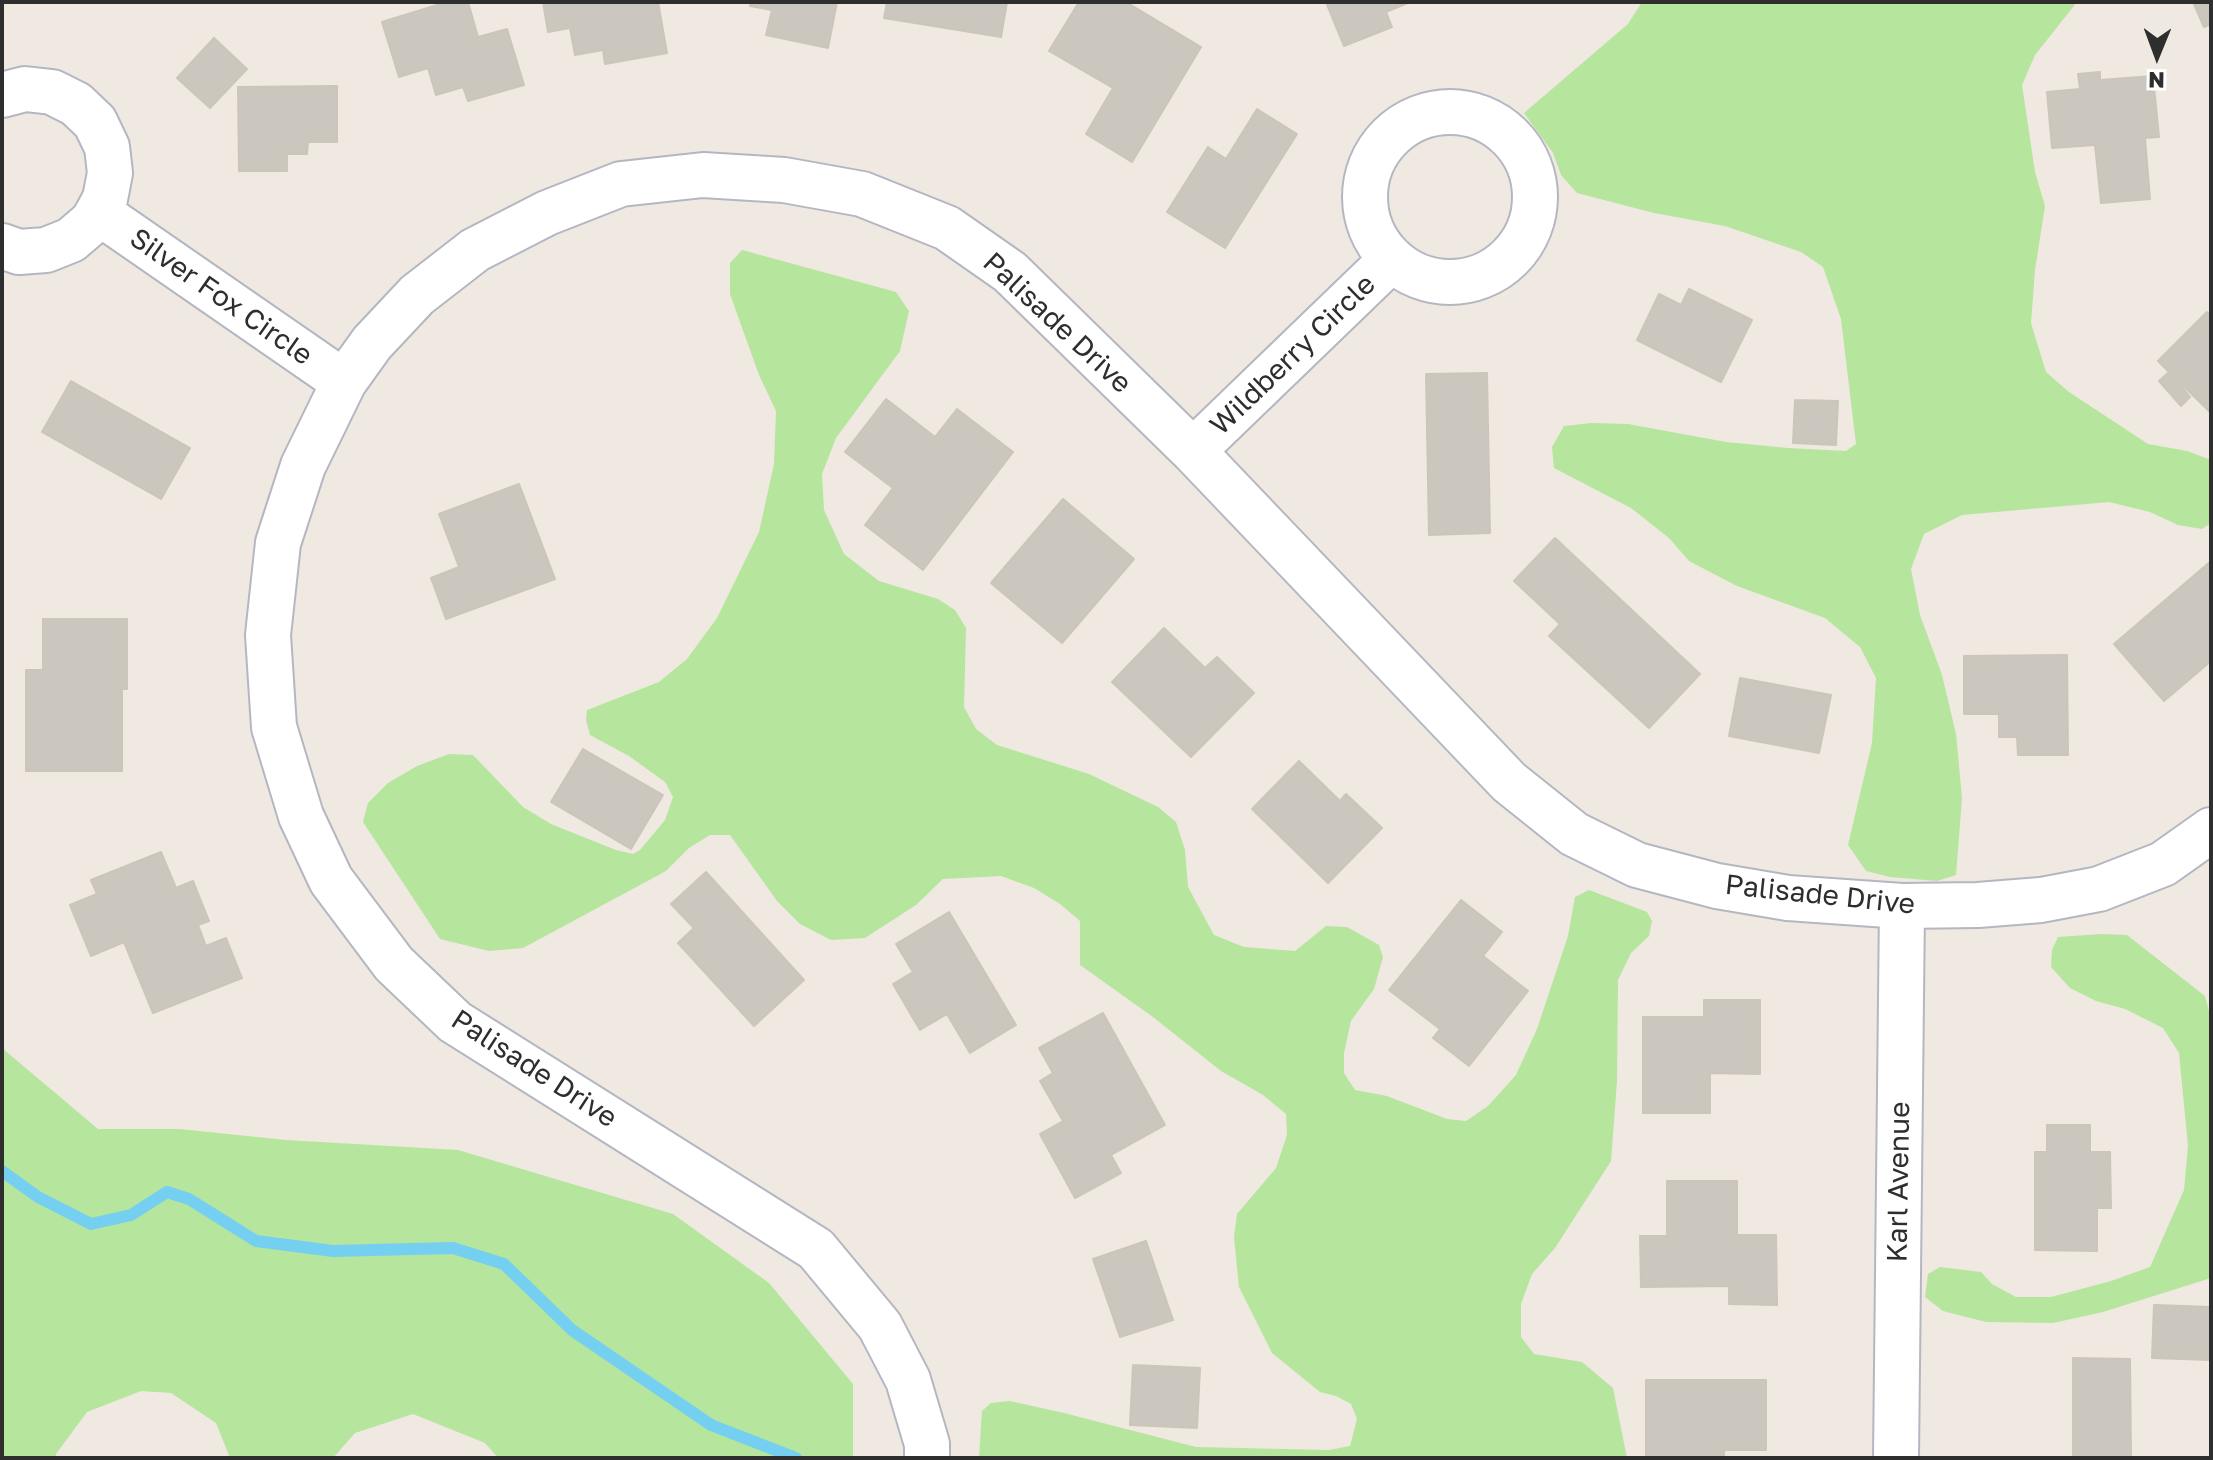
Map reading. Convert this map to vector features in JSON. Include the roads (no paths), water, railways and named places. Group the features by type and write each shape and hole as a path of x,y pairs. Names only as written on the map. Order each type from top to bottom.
{"street":[{"name":"Silver Fox Circle","path":"2,95 25,89 52,92 76,104 95,122 107,147 110,173 105,199 98,212 92,222 71,240 46,250 19,252 2,246"},
{"name":"Palisade Drive","path":"927,1458 927,1444 908,1380 880,1326 816,1249 455,1022 394,964 331,880 301,816 274,727 268,635 278,543 303,466 344,382 372,343 417,295 475,250 547,213 621,184 703,175 784,180 862,194 947,228 1010,272 1193,451 1509,782 1574,834 1637,865 1717,886 1788,898 1902,906 1978,905 2041,900 2099,889 2163,864 2211,830"},
{"name":"Silver Fox Circle","path":"98,212 344,382"},
{"name":"Wildberry Circle","path":"1193,451 1392,259"},
{"name":"Karl Avenue","path":"1896,1458 1902,906"}],"waterway":[{"path":"2,1171 38,1197 91,1224 131,1215 167,1192 189,1199 256,1241 333,1251 453,1248 504,1264 572,1330 711,1425 796,1458"}]}
